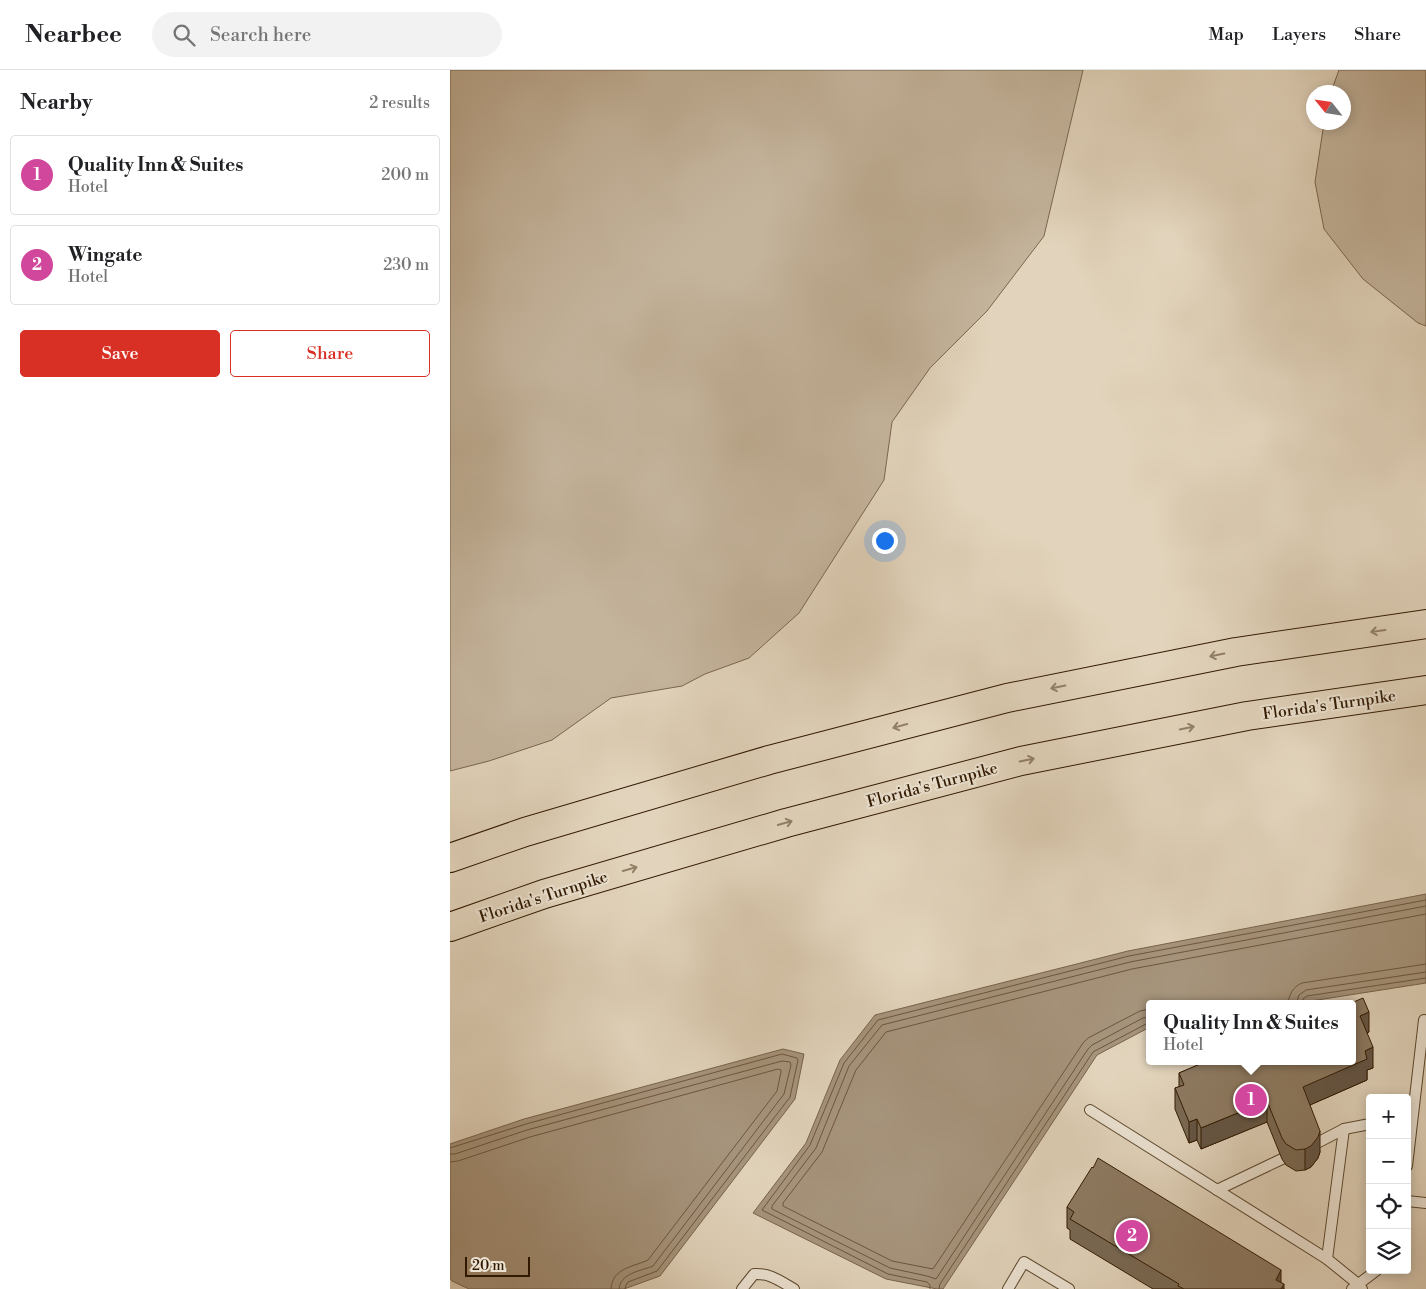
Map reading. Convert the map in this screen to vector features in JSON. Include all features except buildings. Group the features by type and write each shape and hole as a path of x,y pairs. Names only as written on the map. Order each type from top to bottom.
{"highway":[{"path":"450,858 525,832 769,760 1007,698 1236,652 1426,624"},
{"name":"Florida's Turnpike","path":"450,927 544,894 786,823 1022,761 1247,716 1426,690"}],"lane":[{"path":"1411,1109 1424,1020"},
{"path":"1090,1110 1327,1259 1357,1287 1372,1274"},
{"path":"1317,1143 1344,1129 1366,1125"},
{"path":"1327,1259 1344,1129"},
{"path":"1217,1190 1282,1159"},
{"path":"1411,1201 1426,1203"},
{"path":"1008,1289 1024,1262 1069,1289"},
{"path":"742,1289 754,1274 768,1274 794,1289"}],"shaded area":[{"path":"450,70 1083,70 1044,236 987,311 930,368 892,422 884,480 799,613 749,658 705,674 682,686 611,698 552,740 489,761 450,771"},
{"path":"1339,70 1426,70 1426,326 1418,323 1363,279 1324,229 1315,182 1323,130 1351,130 1351,85 1334,85"}],"water":[{"path":"1426,894 1426,983 1318,1000 1146,1000 1146,1029 1097,1055 943,1289 886,1279 753,1213 806,1143 840,1060 875,1015 1128,951"},
{"path":"783,1049 804,1054 795,1099 660,1276 624,1289 469,1289 452,1281 450,1278 450,1144 524,1119"}],"place":[{"name":"Quality Inn & Suites","path":"1251,1100"},
{"name":"Wingate","path":"1132,1236"}]}
